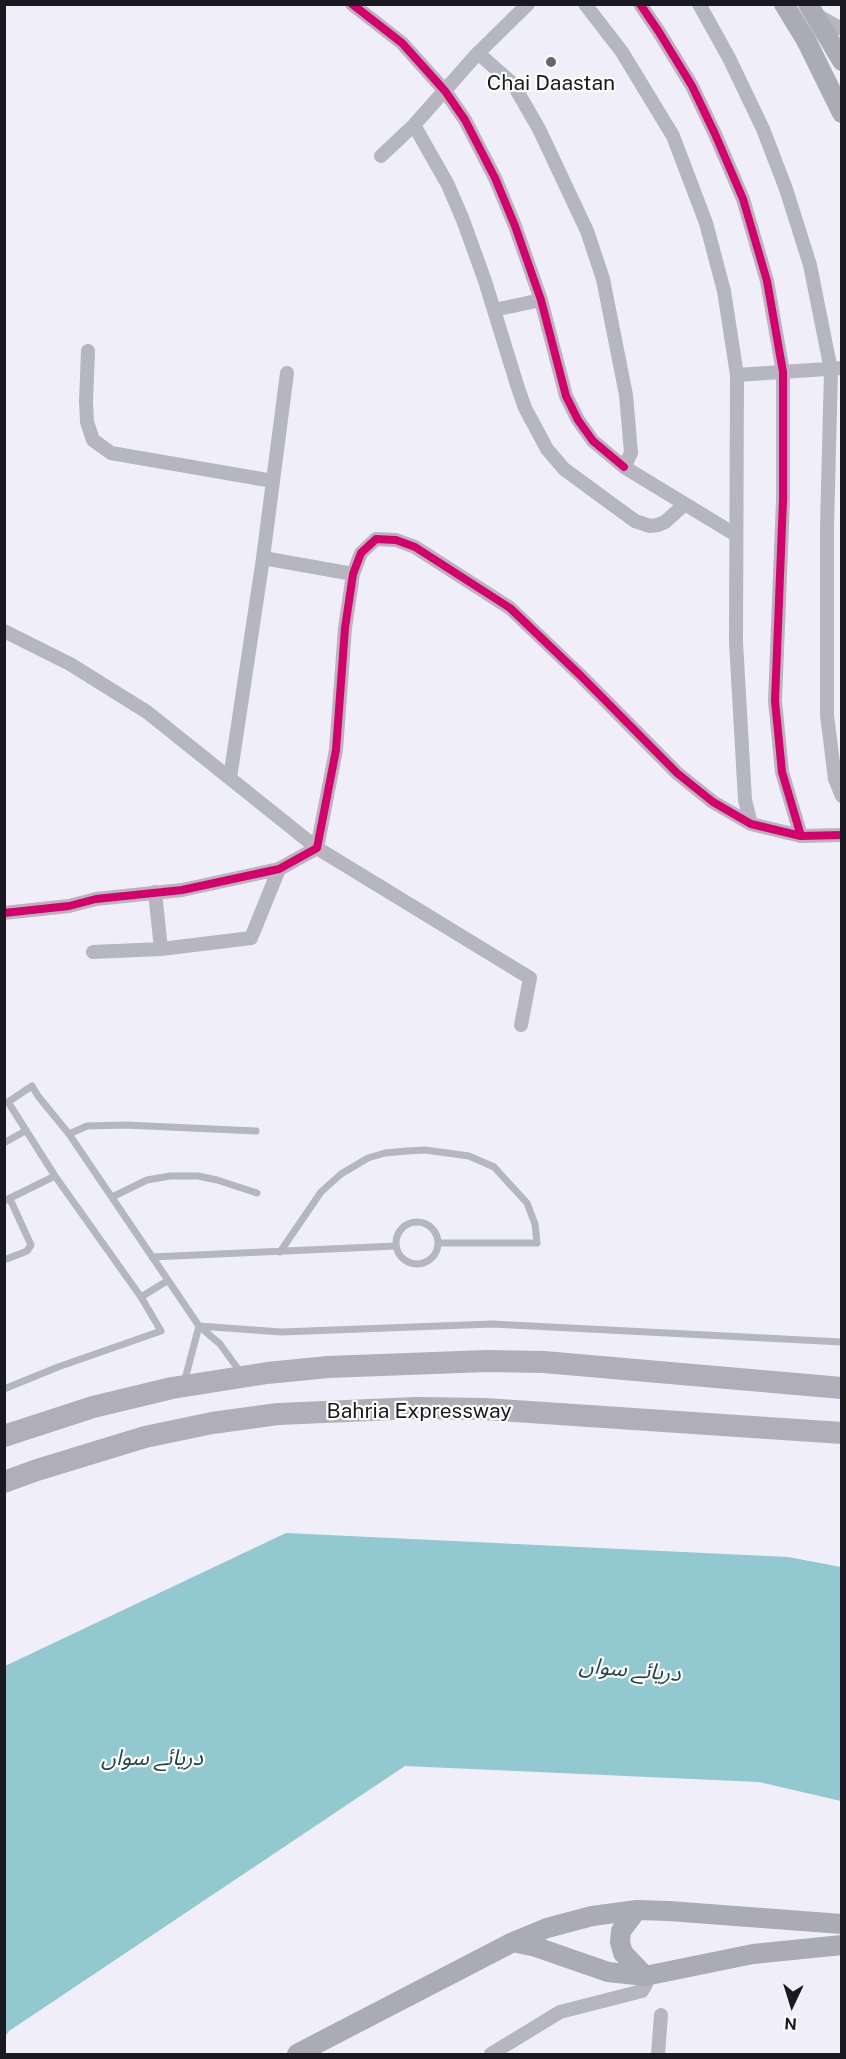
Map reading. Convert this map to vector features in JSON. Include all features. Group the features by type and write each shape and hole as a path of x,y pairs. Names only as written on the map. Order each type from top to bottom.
{"main road":[{"path":"784,4 806,40 841,111"},
{"path":"810,9 842,61"},
{"path":"4,1436 93,1407 183,1386 243,1376 328,1367 499,1361 544,1362 842,1388"},
{"name":"Bahria Expressway","path":"4,1482 145,1437 212,1423 278,1414 416,1408 485,1409 842,1433"},
{"path":"637,1910 621,1931 620,1942 623,1953 645,1976"},
{"path":"297,2055 513,1942 547,1928 592,1916 637,1910 734,1914 842,1924"},
{"path":"513,1942 536,1947 608,1972 645,1976 753,1953 842,1945"}],"street":[{"path":"352,4 402,43 445,91 465,120 495,178 515,226 541,300 566,396 578,420 593,441 624,467 736,535"},
{"path":"381,156 414,125 478,53 528,4"},
{"path":"585,4 622,52 673,136 706,223 724,291 737,375 736,642 745,800 751,824"},
{"path":"640,4 692,86 716,134 743,199 767,281 783,372 783,500 775,701 782,772 801,836"},
{"path":"699,4 729,58 763,129 786,189 810,265 836,369 827,528 827,715 835,779 842,796"},
{"path":"810,9 842,29"},
{"path":"478,53 513,84 539,129 587,231 603,279 626,395 631,453 624,467"},
{"path":"414,125 448,184 477,255 525,408 547,449 564,469 635,521 658,525 665,522 685,504"},
{"path":"494,310 541,300"},
{"path":"88,351 87,422 93,440 111,453 273,481"},
{"path":"737,375 836,369"},
{"path":"230,778 263,558 287,373"},
{"path":"4,913 69,906 96,899 182,890 279,869 316,848 336,750 345,628 353,574 362,553 376,539 396,540 415,547 510,608 677,773 713,802 751,824 801,836 842,835"},
{"path":"263,558 353,574"},
{"path":"4,631 70,664 147,712 316,848 530,978 521,1025"},
{"path":"93,952 161,949 251,938 279,869"},
{"path":"155,892 161,949"},
{"path":"491,2055 560,2012 642,1991 646,1984 645,1976"},
{"path":"658,2055 661,2015"}],"lane":[{"path":"4,1389 160,1330 141,1297 56,1176 8,1102 32,1086 69,1134 199,1326 220,1344 243,1376"},
{"path":"69,1134 87,1126 125,1125 256,1131"},
{"path":"4,1143 26,1131"},
{"path":"280,1252 321,1192 341,1174 368,1158 407,1150 469,1156 494,1167 527,1203 535,1224 537,1243 439,1243"},
{"path":"4,1260 27,1251 31,1245 7,1200 56,1176"},
{"path":"112,1197 147,1180 170,1176 198,1176 257,1193"},
{"path":"417,1221 428,1224 436,1232 439,1243 436,1254 428,1261 417,1264 406,1261 398,1253 396,1246 398,1231 406,1224 417,1221"},
{"path":"152,1257 396,1246"},
{"path":"141,1297 167,1281"},
{"path":"199,1326 281,1332 492,1324 841,1342"},
{"path":"183,1386 199,1326"}],"water":[{"name":"دریائے سواں","path":"286,1533 788,1557 841,1567 841,1801 759,1782 405,1766 9,2031 5,2037 5,1666"}],"cycle path":[{"path":"352,4 402,43 445,91 465,120 495,178 515,226 541,300 566,396 578,420 593,441 624,467"},
{"path":"640,4 692,86 715,134 743,199 767,281 783,372 783,500 775,701 782,772 801,836"},
{"path":"4,913 69,906 96,899 182,890 279,869 317,848 336,750 345,628 353,574 361,553 376,539 396,540 415,547 510,608 677,773 713,802 751,824 801,836 842,835"}],"place":[{"name":"Chai Daastan","path":"551,62"}]}
